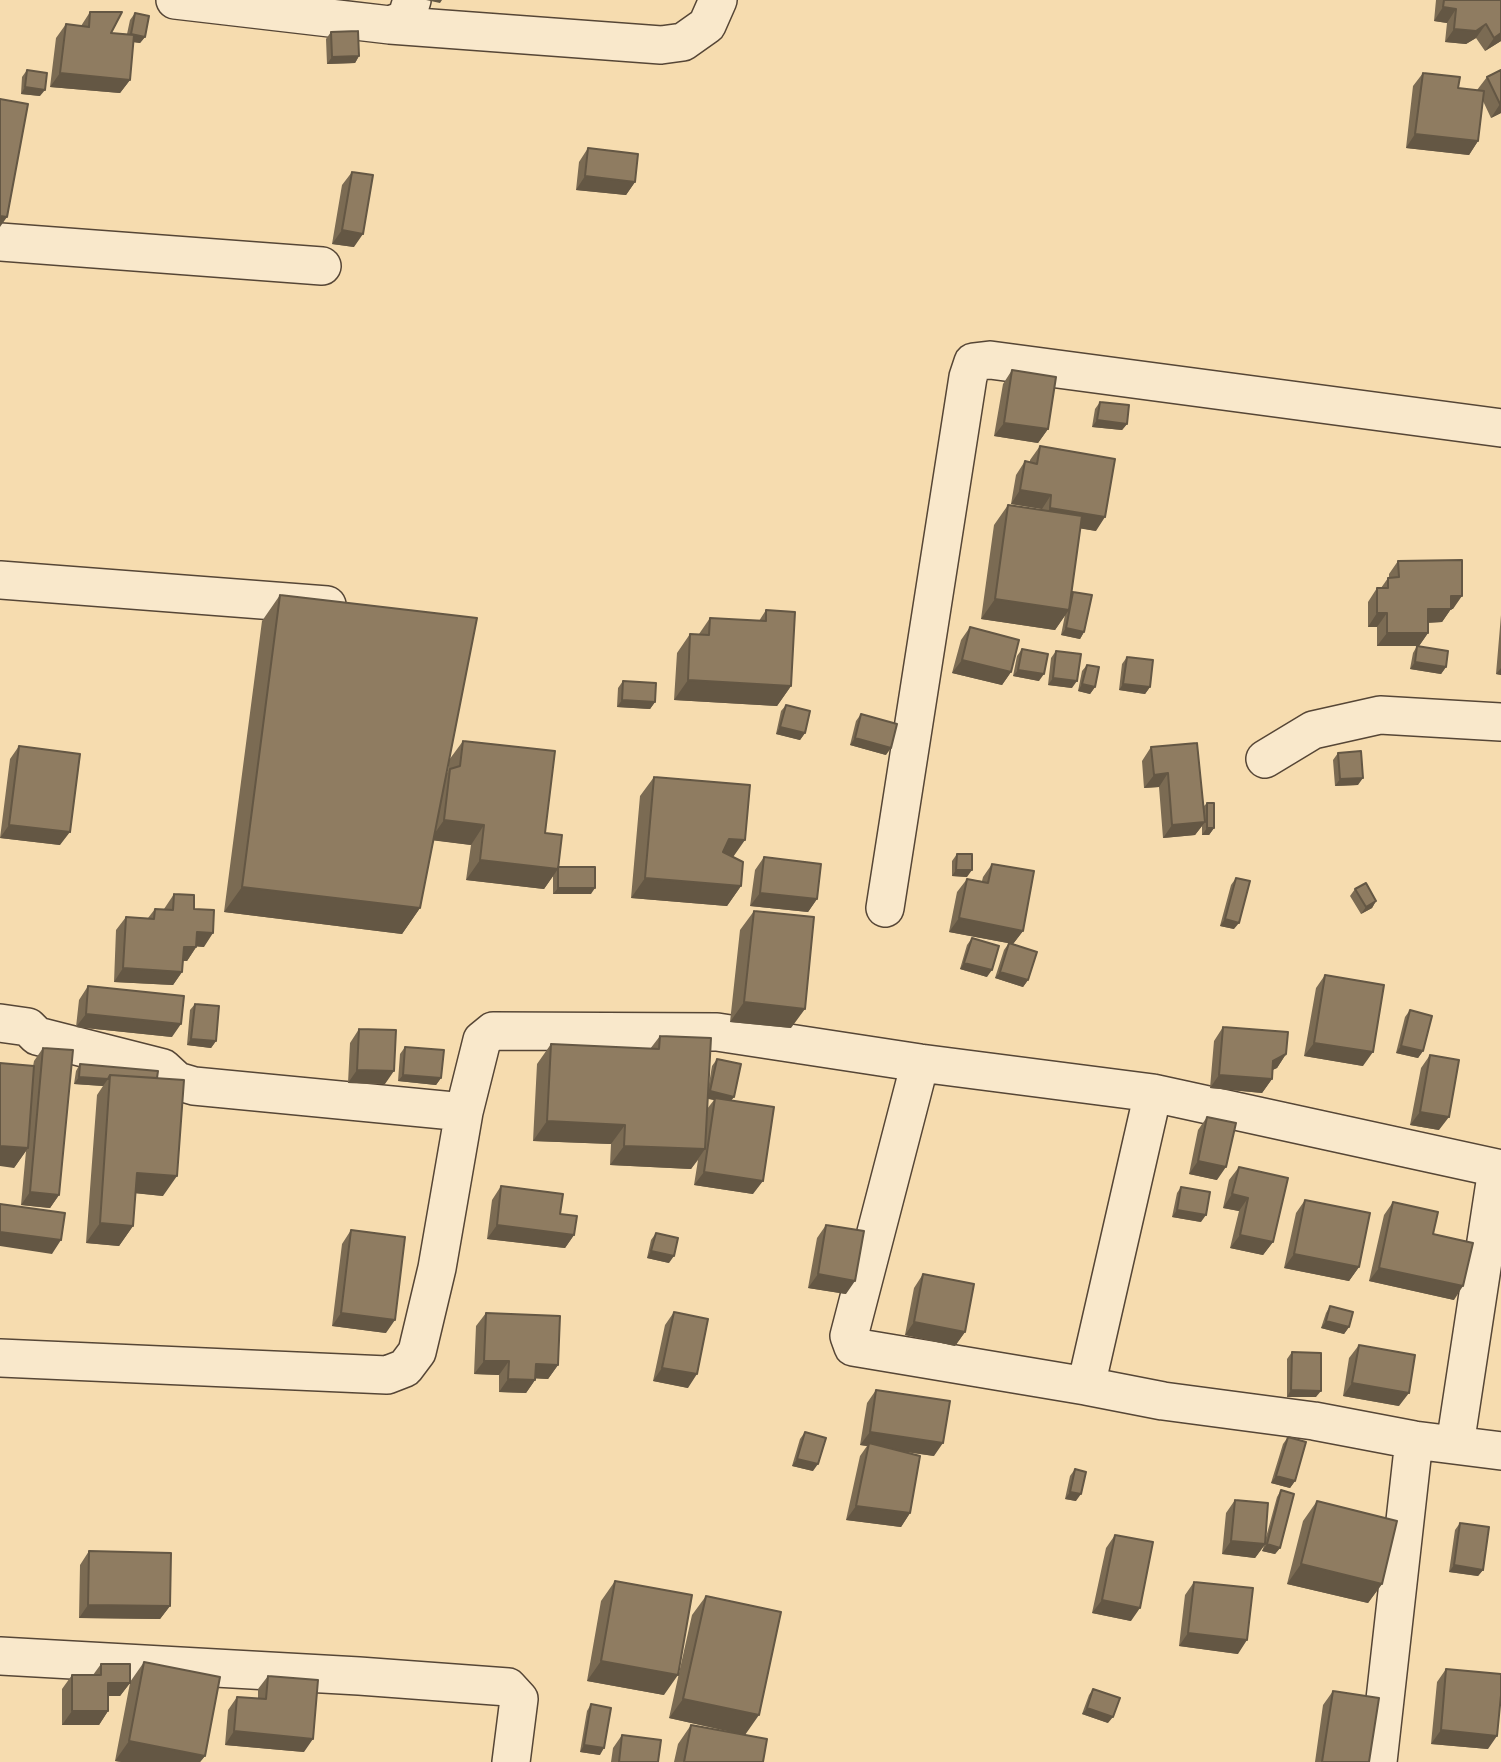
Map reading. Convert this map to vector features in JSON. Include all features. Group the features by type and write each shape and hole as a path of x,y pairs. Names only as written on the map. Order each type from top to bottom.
{"street":[{"path":"175,0 401,13 661,45 683,42 707,25 718,0"},
{"path":"0,242 322,266"},
{"path":"885,908 968,377 973,362 990,360 1501,428"},
{"path":"0,580 354,607"},
{"path":"1265,759 1313,730 1380,715 1501,722"},
{"path":"0,1023 28,1027 37,1036 163,1068 177,1081 194,1086 464,1112"},
{"path":"0,1358 387,1375 405,1368 417,1352 437,1268 464,1112 482,1040 494,1031 717,1032 920,1063 1153,1093 1499,1169 1455,1445"},
{"path":"920,1063 849,1336 853,1347 1163,1401 1314,1421 1414,1440 1501,1451"},
{"path":"1086,1386 1153,1093"},
{"path":"1378,1762 1414,1440"},
{"path":"0,1656 508,1687 519,1699 511,1762"}],"building":[{"path":"1444,0 1501,0 1501,33 1494,38 1486,24 1476,31 1454,29 1456,9 1443,7"},
{"path":"90,12 122,12 111,33 134,35 130,80 60,73 66,24 89,27"},
{"path":"135,13 149,16 145,37 131,34"},
{"path":"358,31 359,56 332,57 331,32"},
{"path":"27,70 47,73 45,90 25,87"},
{"path":"1501,70 1501,104 1500,104 1487,77"},
{"path":"1423,73 1460,77 1458,88 1484,91 1478,141 1415,134"},
{"path":"0,99 28,104 7,217 0,216"},
{"path":"588,148 638,154 635,182 585,176"},
{"path":"352,172 373,175 363,234 342,230"},
{"path":"1012,370 1056,377 1048,429 1004,423"},
{"path":"1100,402 1129,405 1127,424 1097,420"},
{"path":"1040,446 1115,459 1105,517 1050,508 1051,495 1020,490 1025,461 1037,464"},
{"path":"1008,505 1082,516 1069,610 995,599"},
{"path":"1462,560 1462,596 1451,596 1451,609 1428,609 1428,633 1387,633 1387,613 1377,613 1377,588 1388,588 1388,578 1399,577 1398,561"},
{"path":"1073,592 1092,595 1084,632 1066,628"},
{"path":"280,595 477,618 420,908 242,887"},
{"path":"766,610 795,612 791,686 688,680 690,634 709,635 710,618 766,621"},
{"path":"970,627 1019,640 1011,672 962,660"},
{"path":"1417,646 1448,651 1446,667 1415,662"},
{"path":"1022,649 1048,654 1044,674 1018,670"},
{"path":"1056,651 1081,654 1077,681 1053,678"},
{"path":"1127,657 1153,660 1150,687 1123,684"},
{"path":"1087,665 1099,667 1095,687 1082,684"},
{"path":"623,681 656,683 655,702 622,700"},
{"path":"786,705 810,711 805,733 780,727"},
{"path":"861,714 897,724 891,748 855,738"},
{"path":"463,741 555,751 545,833 562,835 558,869 480,860 484,825 444,820 450,769 460,766"},
{"path":"1197,743 1205,822 1172,825 1168,773 1154,775 1151,747"},
{"path":"19,746 80,754 70,832 9,825"},
{"path":"1361,751 1363,778 1340,779 1338,753"},
{"path":"654,777 750,785 745,840 729,839 723,852 743,862 741,886 645,878"},
{"path":"1207,803 1214,803 1214,828 1207,828"},
{"path":"957,854 972,854 972,870 956,870"},
{"path":"764,857 821,864 817,899 760,893"},
{"path":"992,864 1034,871 1023,931 959,918 967,879 988,883"},
{"path":"558,867 595,867 595,888 558,888"},
{"path":"1236,878 1250,881 1239,923 1225,919"},
{"path":"1366,883 1376,901 1366,907 1355,889"},
{"path":"174,894 194,895 194,909 214,910 213,933 197,932 196,947 184,947 182,972 123,968 126,917 154,919 155,909 173,910"},
{"path":"754,911 814,917 805,1009 744,1002"},
{"path":"972,938 999,946 992,970 964,963"},
{"path":"1009,943 1037,952 1028,980 1000,972"},
{"path":"1325,975 1384,985 1373,1052 1314,1043"},
{"path":"88,986 184,996 181,1024 86,1014"},
{"path":"195,1004 219,1006 216,1041 191,1039"},
{"path":"1410,1010 1432,1016 1423,1051 1401,1046"},
{"path":"1223,1027 1288,1032 1286,1054 1273,1061 1272,1079 1219,1075"},
{"path":"359,1029 396,1030 394,1071 357,1070"},
{"path":"660,1036 711,1038 705,1149 624,1146 625,1125 547,1121 551,1044 659,1049"},
{"path":"405,1047 444,1050 441,1078 403,1075"},
{"path":"43,1048 73,1050 59,1195 30,1192"},
{"path":"1430,1055 1459,1060 1449,1117 1420,1112"},
{"path":"717,1059 741,1064 734,1097 710,1091"},
{"path":"0,1063 34,1066 28,1148 0,1146"},
{"path":"80,1064 158,1071 157,1078 110,1075 108,1079 79,1077"},
{"path":"110,1075 184,1080 177,1176 137,1173 133,1226 100,1223"},
{"path":"715,1098 774,1107 763,1181 704,1172"},
{"path":"1207,1117 1236,1123 1226,1167 1198,1161"},
{"path":"1239,1167 1288,1178 1273,1242 1240,1235 1248,1198 1232,1194"},
{"path":"501,1186 563,1194 560,1214 577,1216 574,1235 497,1225"},
{"path":"1181,1187 1210,1192 1206,1215 1177,1210"},
{"path":"1305,1200 1370,1213 1359,1267 1294,1254"},
{"path":"1393,1202 1438,1212 1433,1234 1473,1243 1463,1286 1379,1268"},
{"path":"0,1204 65,1213 61,1240 0,1232"},
{"path":"826,1225 864,1231 855,1281 818,1274"},
{"path":"351,1230 405,1237 395,1320 341,1313"},
{"path":"656,1233 678,1238 674,1256 651,1251"},
{"path":"923,1274 974,1284 965,1332 914,1322"},
{"path":"1330,1306 1353,1312 1349,1327 1326,1321"},
{"path":"674,1312 708,1319 697,1374 662,1368"},
{"path":"486,1313 560,1316 558,1365 536,1364 535,1380 508,1379 509,1361 484,1361"},
{"path":"1359,1345 1415,1355 1409,1393 1352,1383"},
{"path":"1292,1352 1321,1353 1321,1391 1291,1390"},
{"path":"876,1390 950,1401 943,1443 870,1432"},
{"path":"805,1432 826,1438 818,1464 797,1459"},
{"path":"1288,1437 1306,1442 1295,1481 1276,1476"},
{"path":"869,1443 920,1456 910,1513 856,1506"},
{"path":"1075,1469 1086,1472 1081,1494 1070,1492"},
{"path":"1281,1490 1294,1494 1280,1548 1267,1544"},
{"path":"1235,1500 1268,1503 1265,1544 1231,1541"},
{"path":"1317,1501 1397,1521 1382,1584 1301,1564"},
{"path":"1460,1523 1489,1527 1483,1570 1454,1565"},
{"path":"1115,1535 1153,1542 1140,1608 1102,1600"},
{"path":"89,1551 171,1553 170,1606 88,1605"},
{"path":"615,1581 692,1595 678,1675 601,1661"},
{"path":"1194,1582 1253,1588 1247,1640 1188,1633"},
{"path":"706,1596 781,1612 759,1715 683,1699"},
{"path":"144,1662 220,1677 205,1756 129,1741"},
{"path":"101,1664 130,1664 130,1683 108,1683 108,1711 72,1711 72,1675 101,1675"},
{"path":"1446,1669 1501,1674 1497,1736 1441,1730"},
{"path":"268,1676 318,1680 313,1739 234,1731 237,1697 266,1699"},
{"path":"1093,1689 1120,1698 1113,1717 1087,1708"},
{"path":"1333,1691 1379,1698 1369,1762 1322,1762"},
{"path":"591,1704 611,1708 604,1748 584,1745"},
{"path":"691,1725 767,1739 763,1762 684,1762"},
{"path":"622,1735 661,1740 658,1762 619,1762"}]}
